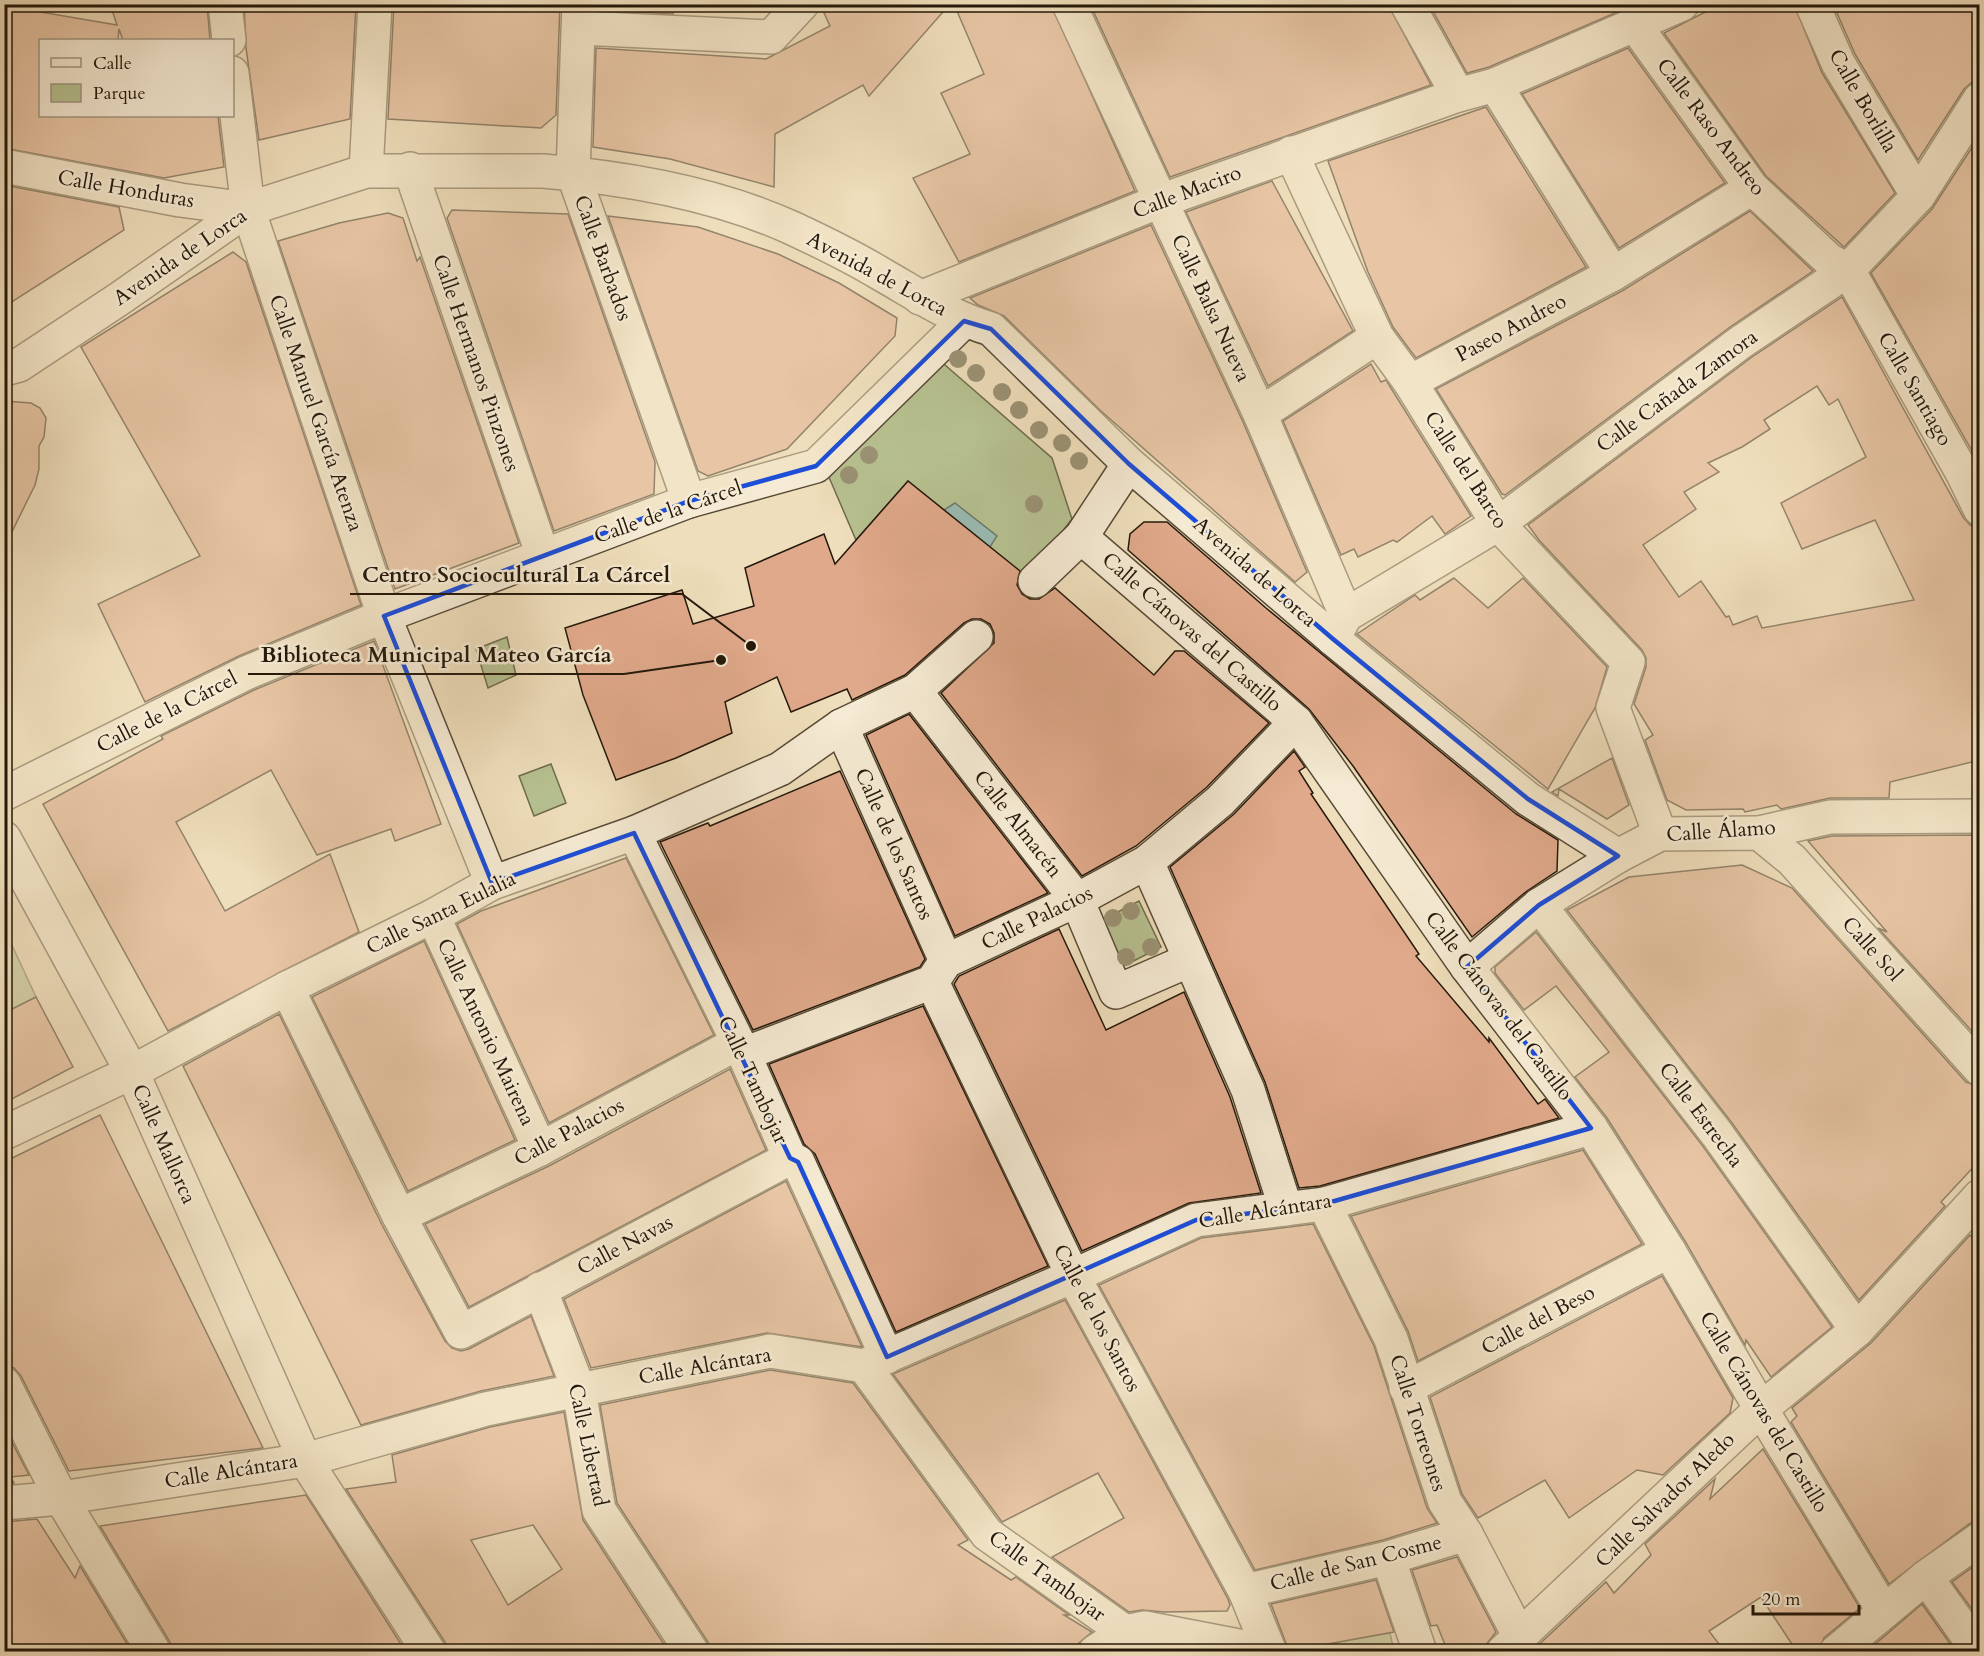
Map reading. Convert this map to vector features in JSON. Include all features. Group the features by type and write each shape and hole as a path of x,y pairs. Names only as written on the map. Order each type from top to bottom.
{"street":[{"path":"225,4 229,39"},
{"path":"366,171 375,4"},
{"path":"579,16 771,37 802,4"},
{"name":"Calle Balsa Nueva","path":"1069,4 1260,414 1340,627"},
{"path":"1407,4 1458,95 1495,85 1641,16 1682,4"},
{"name":"Calle Borlilla","path":"1812,4 1838,63 1918,196"},
{"name":"Calle Barbados","path":"579,16 573,173 689,501"},
{"name":"Calle Raso Andreo","path":"1641,16 1752,188 1829,260 1848,270"},
{"path":"1495,85 1613,274"},
{"name":"Calle Manuel García Atenza","path":"234,90 248,209 384,616 492,883"},
{"name":"Calle Maciro","path":"920,298 1160,201 1458,95"},
{"name":"Calle Cañada Zamora","path":"1340,627 1498,524 1741,342 1848,270 1918,196 1980,99"},
{"name":"Calle del Barco","path":"1291,153 1377,337 1410,382 1498,524 1628,662 1613,708 1660,834"},
{"name":"Calle Honduras","path":"4,166 180,200 248,209"},
{"name":"Avenida de Lorca","path":"4,369 19,365 248,209 366,171 410,169 573,173 717,198 790,228 880,273 920,298 964,321 991,329 1129,464 1340,627 1528,799 1618,856"},
{"name":"Calle Hermanos Pinzones","path":"410,169 543,556"},
{"name":"Paseo Andreo","path":"1410,382 1613,274 1752,188"},
{"name":"Calle Santiago","path":"1848,270 1963,474 1980,509"},
{"name":"Calle de la Cárcel","path":"4,795 246,673 384,616 689,501 816,466 964,321"},
{"path":"1260,414 1377,337"},
{"name":"Calle Cánovas del Castillo","path":"1129,464 1082,537 1296,722 1467,967 1591,1128 1669,1251 1761,1409 1884,1612"},
{"path":"1035,581 1082,537"},
{"name":"Calle Santa Eulalia","path":"4,1133 132,1072 287,988 433,916 492,883 634,833 780,769 841,726 915,691 976,637"},
{"name":"Calle Almacén","path":"915,691 1077,900 1116,992 1190,960"},
{"name":"Calle Palacios","path":"399,1216 741,1049 939,972 1147,862 1220,801 1296,722"},
{"name":"Calle de los Santos","path":"841,726 939,972 1073,1276 1245,1591 1269,1651"},
{"name":"Calle Álamo","path":"1467,967 1539,905 1618,856 1660,834 1759,833 1830,817 1980,816"},
{"name":"Calle Tambojar","path":"634,833 741,1049 790,1158 798,1162 876,1361 987,1534 1125,1632 1145,1628 1269,1651"},
{"name":"Calle Sol","path":"1759,833 1792,860 1980,1070"},
{"name":"Calle Mallorca","path":"4,838 132,1072 305,1460 429,1652"},
{"path":"1147,862 1248,1090 1286,1209"},
{"name":"Calle Estrecha","path":"1539,905 1717,1134 1857,1330"},
{"name":"Calle Antonio Mairena","path":"433,916 540,1149"},
{"path":"287,988 399,1216"},
{"name":"Calle Alcántara","path":"4,1503 61,1498 305,1460 486,1409 770,1351 876,1361 1196,1220 1324,1204 1591,1128"},
{"name":"Calle Navas","path":"399,1216 461,1332 790,1158"},
{"name":"Calle Salvador Aledo","path":"1512,1644 1761,1409 1857,1330 1980,1196"},
{"name":"Calle Torreones","path":"1324,1204 1390,1339 1445,1502 1466,1534 1512,1644"},
{"name":"Calle del Beso","path":"1407,1388 1669,1251"},
{"name":"Calle Libertad","path":"540,1289 579,1390 599,1510 692,1652"},
{"path":"4,1384 61,1498 154,1652"},
{"name":"Calle de San Cosme","path":"1245,1591 1388,1558 1466,1534"},
{"path":"1836,1652 1926,1577 1980,1539"},
{"path":"1388,1558 1420,1652"},
{"path":"1926,1577 1979,1652"},
{"path":"1095,1652 1125,1632"}],"highlighted area":[{"path":"964,321 991,329 1129,464 1333,639 1528,799 1618,856 1539,905 1467,967 1591,1128 1324,1204 1196,1220 887,1357 798,1162 790,1158 634,833 492,883 384,616 689,501 816,466"}],"green space":[{"path":"937,358 1052,458 1072,519 1027,577 908,481 856,540 828,475"},
{"path":"507,637 516,675 488,688 476,649"},
{"path":"551,764 566,803 534,816 519,776"},
{"path":"1139,901 1161,947 1120,968 1098,922"},
{"path":"4,928 36,997 5,1013 4,1013"},
{"path":"1390,1633 1394,1651 1289,1651"}],"water":[{"path":"955,503 997,536 990,547 944,510"}],"building":[{"path":"4,4 41,4 40,12 117,25 110,4 207,4 210,39 123,39 119,29 118,39 39,39 39,117 218,117 224,167 164,178 4,148"},
{"path":"244,4 356,4 350,119 259,140 246,48"},
{"path":"394,4 560,4 556,115 541,128 388,119"},
{"path":"598,4 674,4 673,14 598,10"},
{"path":"820,4 950,4 869,96 863,85 775,134 774,187 670,159 593,147 596,48 766,59 830,26"},
{"path":"954,4 1051,4 1135,191 959,262 913,178 970,154 941,93 984,74"},
{"path":"1090,4 1388,4 1431,85 1170,177"},
{"path":"1429,4 1628,4 1629,7 1489,67 1467,73"},
{"path":"1721,4 1794,4 1822,73 1895,193 1844,247 1766,176 1664,33"},
{"path":"1833,4 1980,4 1980,80 1964,89 1918,160 1855,54"},
{"path":"1628,48 1725,183 1619,248 1522,94"},
{"path":"1486,107 1586,267 1416,358 1393,327 1368,272 1328,161"},
{"path":"1980,135 1980,465 1871,273 1932,209"},
{"path":"1272,181 1353,331 1268,386 1186,212"},
{"path":"4,185 119,207 124,230 4,307"},
{"path":"452,210 568,214 655,462 654,494 554,531 447,218"},
{"path":"1750,211 1813,271 1730,327 1505,495 1502,494 1436,389 1622,291"},
{"path":"388,213 403,218 417,261 420,257 519,543 395,589 278,241 339,223"},
{"path":"608,216 698,227 778,254 839,283 897,318 895,336 787,449 708,476 698,471"},
{"path":"1151,225 1243,422 1307,572 1295,582 1101,411 1004,316 978,305 970,298"},
{"path":"233,252 246,262 361,605 239,656 145,702 98,604 200,556 81,347"},
{"path":"1842,297 1963,517 1970,525 1980,528 1980,760 1890,782 1889,798 1830,798 1781,809 1777,805 1745,812 1743,809 1686,810 1667,800 1645,740 1653,735 1634,704 1646,667 1646,658 1642,650 1539,540 1528,525 1752,357","holes":["1817,386 1829,405 1838,399 1866,457 1781,503 1802,549 1875,520 1914,600 1762,628 1757,616 1733,625 1729,616 1726,617 1701,581 1679,597 1643,545 1696,509 1684,492 1719,472 1708,463 1742,447 1770,429 1764,420"]},
{"path":"1371,364 1381,382 1386,380 1471,516 1445,534 1432,516 1397,542 1393,540 1358,557 1354,549 1341,555 1283,421"},
{"path":"4,401 31,403 40,408 46,418 44,437 39,446 39,469 35,485 4,548"},
{"path":"908,481 1020,571 1017,585 1022,594 1030,599 1039,599 1055,588 1154,675 1175,651 1184,651 1269,723 1207,787 1136,846 1082,876 941,693 994,643 994,633 990,624 981,619 972,619 964,623 905,675 852,700 847,689 791,712 777,677 725,702 732,733 676,758 616,780 583,695 565,628 682,590 693,624 754,606 745,568 824,534 835,564"},
{"path":"1144,522 1167,522 1266,608 1516,814 1558,840 1557,871 1527,891 1472,937 1353,766 1309,709 1128,550 1130,534"},
{"path":"1454,578 1488,608 1523,578 1607,667 1595,708 1548,789 1357,634 1415,595 1420,600"},
{"path":"374,641 441,824 395,841 391,829 317,855 271,770 176,822 225,911 330,854 359,932 168,1031 43,804 163,739 161,736 254,690"},
{"path":"909,714 1048,893 955,936 866,735"},
{"path":"1294,751 1305,767 1299,771 1313,793 1311,794 1419,954 1416,956 1489,1042 1489,1038 1538,1104 1545,1099 1559,1118 1320,1186 1299,1188 1265,1082 1170,867 1234,814"},
{"path":"1612,758 1629,805 1607,819 1559,789 1558,796 1552,792"},
{"path":"840,771 925,959 920,967 753,1030 660,842 708,823 710,826"},
{"path":"1980,835 1980,1040 1878,928 1887,932 1808,841 1832,836"},
{"path":"626,858 714,1035 549,1123 457,924 481,911"},
{"path":"1742,865 1792,888 1966,1082 1980,1087 1980,1160 1941,1202 1945,1206 1859,1300 1732,1123 1567,910 1629,877"},
{"path":"1059,929 1106,1030 1184,992 1230,1097 1261,1193 1189,1203 1082,1251 954,984 959,976"},
{"path":"1536,932 1702,1145 1832,1327 1771,1377 1746,1340 1745,1345 1685,1241 1607,1118 1575,1077 1609,1052 1556,986 1524,1010 1495,973 1495,967"},
{"path":"424,941 515,1140 408,1191 312,997"},
{"path":"36,997 73,1067 4,1103 4,1013"},
{"path":"923,1006 1048,1266 896,1332 815,1154 804,1144 769,1064"},
{"path":"279,1014 382,1225 445,1341 452,1348 461,1351 469,1349 531,1316 554,1376 481,1391 361,1425 183,1066"},
{"path":"730,1069 766,1150 469,1307 425,1224 549,1166"},
{"path":"100,1115 263,1448 69,1471 21,1376 14,1368 4,1365 4,1162"},
{"path":"1583,1150 1642,1244 1418,1361 1408,1331 1351,1216"},
{"path":"786,1181 862,1347 767,1333 591,1368 564,1299"},
{"path":"1313,1224 1374,1346 1427,1508 1437,1523 1383,1540 1255,1570 1099,1285 1201,1238"},
{"path":"1970,1235 1980,1247 1980,1520 1969,1524 1889,1584 1791,1422 1797,1416 1792,1408 1871,1343"},
{"path":"1662,1276 1733,1398 1730,1413 1663,1475 1637,1470 1569,1518 1545,1480 1478,1518 1462,1494 1430,1397"},
{"path":"1065,1300 1228,1599 1230,1605 1227,1611 1142,1610 1129,1612 1052,1557 1124,1518 1098,1473 1002,1522 893,1374"},
{"path":"770,1370 853,1383 968,1540 958,1545 1011,1580 1016,1577 1069,1615 1064,1615 1092,1632 1079,1643 1077,1652 711,1652 708,1642 617,1503 600,1405"},
{"path":"564,1412 583,1520 669,1652 448,1652 445,1642 346,1489 396,1482 392,1455 490,1427","holes":["533,1525 562,1569 508,1605 471,1540"]},
{"path":"4,1427 29,1475 10,1477 14,1483 4,1484"},
{"path":"1763,1449 1860,1608 1824,1638 1818,1652 1797,1652 1761,1597 1709,1631 1725,1652 1531,1652 1606,1582 1614,1593 1651,1555 1645,1544 1715,1479 1710,1499"},
{"path":"306,1495 406,1652 173,1652 170,1642 100,1526"},
{"path":"37,1519 75,1578 80,1566 132,1652 4,1652 4,1522"},
{"path":"1457,1557 1496,1632 1485,1646 1485,1652 1448,1652 1437,1625 1431,1626 1412,1570"},
{"path":"1980,1562 1980,1620 1952,1582"},
{"path":"1376,1580 1394,1632 1289,1651 1271,1604"},
{"path":"1922,1604 1956,1652 1866,1652"},
{"path":"1145,1647 1155,1649 1154,1652 1130,1652"}],"place":[{"name":"Centro Sociocultural La Cárcel","path":"751,646"},
{"name":"Biblioteca Municipal Mateo García","path":"721,660"}]}
